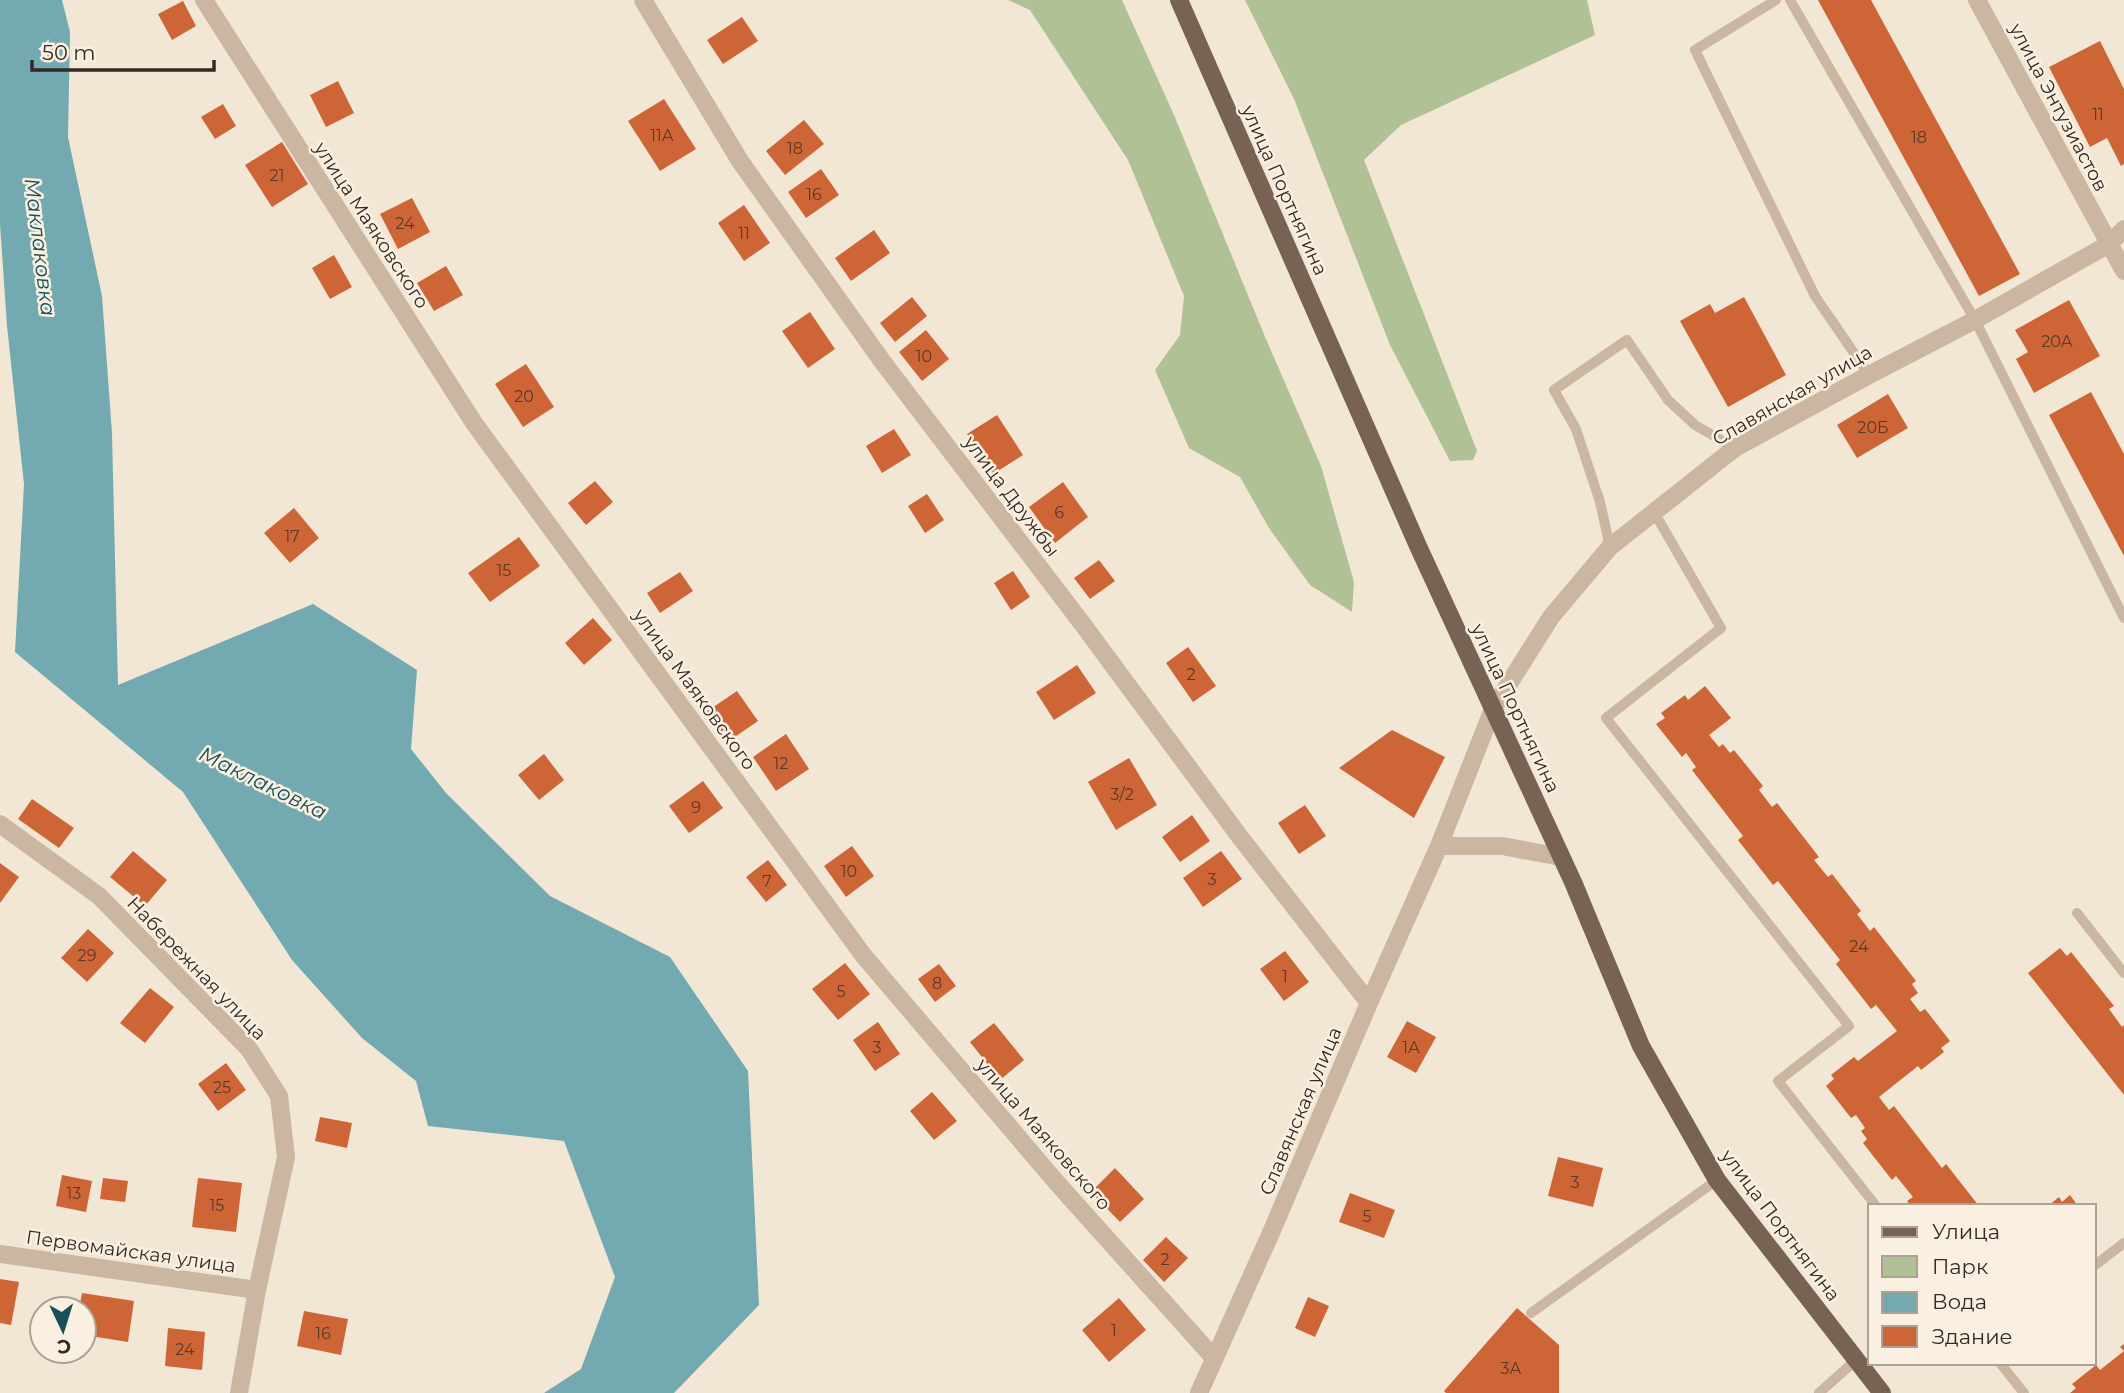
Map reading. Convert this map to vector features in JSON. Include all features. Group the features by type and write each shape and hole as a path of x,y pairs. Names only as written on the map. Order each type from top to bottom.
{"main road":[{"name":"улица Портнягина","path":"1179,0 1418,547 1561,857 1641,1046 1717,1180 1882,1393"}],"street":[{"name":"улица Маяковского","path":"204,0 474,423 863,955 1057,1183 1214,1358"},
{"name":"улица Дружбы","path":"643,0 740,161 882,361 1240,837 1369,1003"},
{"name":"улица Энтузиастов","path":"1977,0 2124,271"},
{"name":"Славянская улица","path":"1199,1393 1439,846 1493,709 1552,617 1610,547 1735,448 1975,320 2109,244 2124,229"},
{"name":"Набережная улица","path":"0,824 100,896 248,1049 279,1096 286,1157 257,1290 239,1393"},
{"path":"1439,846 1502,846 1561,857"},
{"name":"Первомайская улица","path":"0,1254 257,1290"}],"lane":[{"path":"1776,0 1695,50 1815,296 1869,375"},
{"path":"1790,0 1975,320 2124,618"},
{"path":"1610,547 1600,502 1576,429 1554,390 1627,341 1668,400 1695,425 1735,448"},
{"path":"1654,512 1721,628 1606,718 1849,1026 1778,1081 1874,1204"},
{"path":"2077,913 2124,973"},
{"path":"1531,1313 1717,1180"},
{"path":"2096,1264 2124,1243"},
{"path":"1819,1393 1856,1360"},
{"path":"2002,1365 2024,1393"}],"green space":[{"path":"1008,0 1122,0 1174,115 1321,466 1354,582 1352,612 1310,585 1269,528 1240,477 1189,448 1155,370 1180,335 1184,296 1128,160 1030,10"},
{"path":"1245,0 1587,0 1595,35 1401,125 1364,160 1477,451 1473,460 1450,461 1390,345 1294,99"}],"water":[{"name":"Маклаковка","path":"0,0 62,0 70,32 68,137 102,296 112,433 118,685 313,604 417,670 411,749 446,793 550,896 670,957 748,1071 759,1305 674,1393 544,1393 581,1369 615,1277 564,1141 428,1126 416,1081 362,1038 292,960 183,792 15,652 24,484 7,326 0,224"}],"building":[{"path":"1818,0 1871,0 2020,274 1979,296"},
{"path":"183,1 196,26 172,40 158,14"},
{"path":"742,17 758,41 723,64 707,40"},
{"path":"2100,41 2124,89 2124,164 2121,166 2107,138 2090,147 2049,67"},
{"path":"338,81 354,113 326,127 310,95"},
{"path":"664,99 696,149 660,171 628,121"},
{"path":"223,104 236,126 215,139 201,117"},
{"path":"804,120 824,144 785,175 766,151"},
{"path":"282,142 308,184 272,207 245,165"},
{"path":"821,169 839,195 806,218 788,192"},
{"path":"412,198 430,232 398,249 380,214"},
{"path":"744,205 770,243 744,261 718,223"},
{"path":"874,230 890,253 851,281 835,258"},
{"path":"334,255 352,287 330,299 312,268"},
{"path":"446,266 463,295 434,311 417,283"},
{"path":"912,297 927,316 895,342 880,323"},
{"path":"1744,297 1786,375 1728,407 1680,321 1710,304 1715,313"},
{"path":"2069,300 2100,356 2034,393 2016,359 2028,352 2015,330"},
{"path":"810,312 835,349 808,368 782,331"},
{"path":"926,330 949,359 922,381 899,352"},
{"path":"526,364 554,407 523,427 495,384"},
{"path":"2091,392 2124,454 2124,556 2049,415"},
{"path":"1888,394 1908,428 1857,458 1837,425"},
{"path":"997,415 1023,455 993,474 967,434"},
{"path":"894,429 911,455 882,473 866,446"},
{"path":"595,481 613,502 586,525 568,503"},
{"path":"1063,482 1088,517 1055,543 1029,507"},
{"path":"927,494 944,520 925,533 908,506"},
{"path":"294,508 319,538 290,563 264,533"},
{"path":"519,537 540,566 490,602 468,573"},
{"path":"1099,560 1115,581 1090,599 1074,578"},
{"path":"1013,571 1030,597 1011,610 994,583"},
{"path":"680,572 693,591 660,613 647,593"},
{"path":"593,618 612,640 584,665 565,643"},
{"path":"1188,647 1216,686 1193,702 1166,663"},
{"path":"1077,665 1096,693 1054,720 1036,692"},
{"path":"1705,686 1731,718 1709,735 1719,747 1723,744 1730,753 1734,750 1763,786 1759,790 1772,807 1777,803 1819,857 1814,860 1828,877 1832,874 1861,911 1857,914 1870,931 1874,927 1916,981 1912,984 1918,993 1910,999 1920,1012 1925,1009 1950,1041 1941,1048 1944,1052 1921,1070 1918,1066 1879,1097 1889,1110 1894,1106 1942,1168 1946,1164 1977,1204 1909,1204 1907,1201 1913,1197 1896,1176 1892,1180 1863,1143 1867,1139 1861,1131 1865,1128 1856,1115 1851,1118 1826,1086 1834,1079 1831,1075 1854,1057 1858,1061 1897,1031 1876,1005 1871,1009 1836,964 1840,960 1778,881 1773,885 1738,840 1743,836 1692,770 1696,767 1686,753 1682,757 1656,724 1665,718 1661,713 1685,695 1688,700"},
{"path":"737,691 758,721 726,743 706,712"},
{"path":"1392,730 1445,757 1414,818 1339,768"},
{"path":"786,734 809,769 776,791 753,757"},
{"path":"544,754 564,780 539,800 518,775"},
{"path":"1129,758 1157,805 1116,830 1088,782"},
{"path":"703,781 723,808 689,833 669,806"},
{"path":"32,799 74,828 59,848 18,819"},
{"path":"1305,805 1326,836 1299,854 1278,823"},
{"path":"1192,815 1210,841 1180,862 1162,837"},
{"path":"852,846 874,876 846,897 824,866"},
{"path":"133,851 167,880 145,906 110,877"},
{"path":"1221,851 1242,879 1203,907 1183,878"},
{"path":"768,860 787,885 766,902 746,877"},
{"path":"0,863 19,877 0,903"},
{"path":"88,929 114,953 87,982 61,958"},
{"path":"2060,948 2067,956 2071,952 2114,1006 2109,1009 2122,1027 2124,1025 2124,1095 2028,973"},
{"path":"1285,951 1309,982 1284,1001 1260,969"},
{"path":"845,963 870,994 838,1020 812,989"},
{"path":"939,964 956,986 935,1002 918,979"},
{"path":"150,988 174,1007 145,1043 120,1023"},
{"path":"1407,1021 1436,1037 1416,1073 1387,1057"},
{"path":"878,1022 900,1054 875,1071 853,1040"},
{"path":"994,1023 1024,1060 1000,1080 970,1042"},
{"path":"226,1063 246,1090 218,1111 198,1084"},
{"path":"932,1092 957,1121 934,1140 910,1111"},
{"path":"320,1117 352,1123 347,1148 315,1141"},
{"path":"1558,1157 1603,1168 1593,1207 1548,1196"},
{"path":"1115,1168 1144,1199 1120,1222 1091,1192"},
{"path":"62,1175 92,1181 86,1212 56,1206"},
{"path":"103,1178 128,1181 125,1202 100,1199"},
{"path":"198,1178 242,1183 236,1232 192,1227"},
{"path":"1350,1193 1395,1210 1384,1238 1339,1222"},
{"path":"2070,1195 2077,1204 2050,1204 2059,1197 2062,1202"},
{"path":"1166,1237 1188,1258 1164,1282 1143,1260"},
{"path":"0,1279 19,1282 11,1325 0,1323"},
{"path":"98,1295 134,1301 128,1342 98,1337"},
{"path":"1308,1297 1329,1306 1315,1337 1295,1328"},
{"path":"1119,1298 1146,1330 1109,1362 1082,1330"},
{"path":"1517,1308 1559,1345 1559,1393 1446,1393 1444,1391"},
{"path":"304,1311 348,1319 341,1355 297,1346"},
{"path":"168,1328 205,1332 202,1370 165,1366"},
{"path":"2124,1351 2124,1393 2070,1393 2076,1388 2072,1384 2096,1365 2100,1370"}]}
